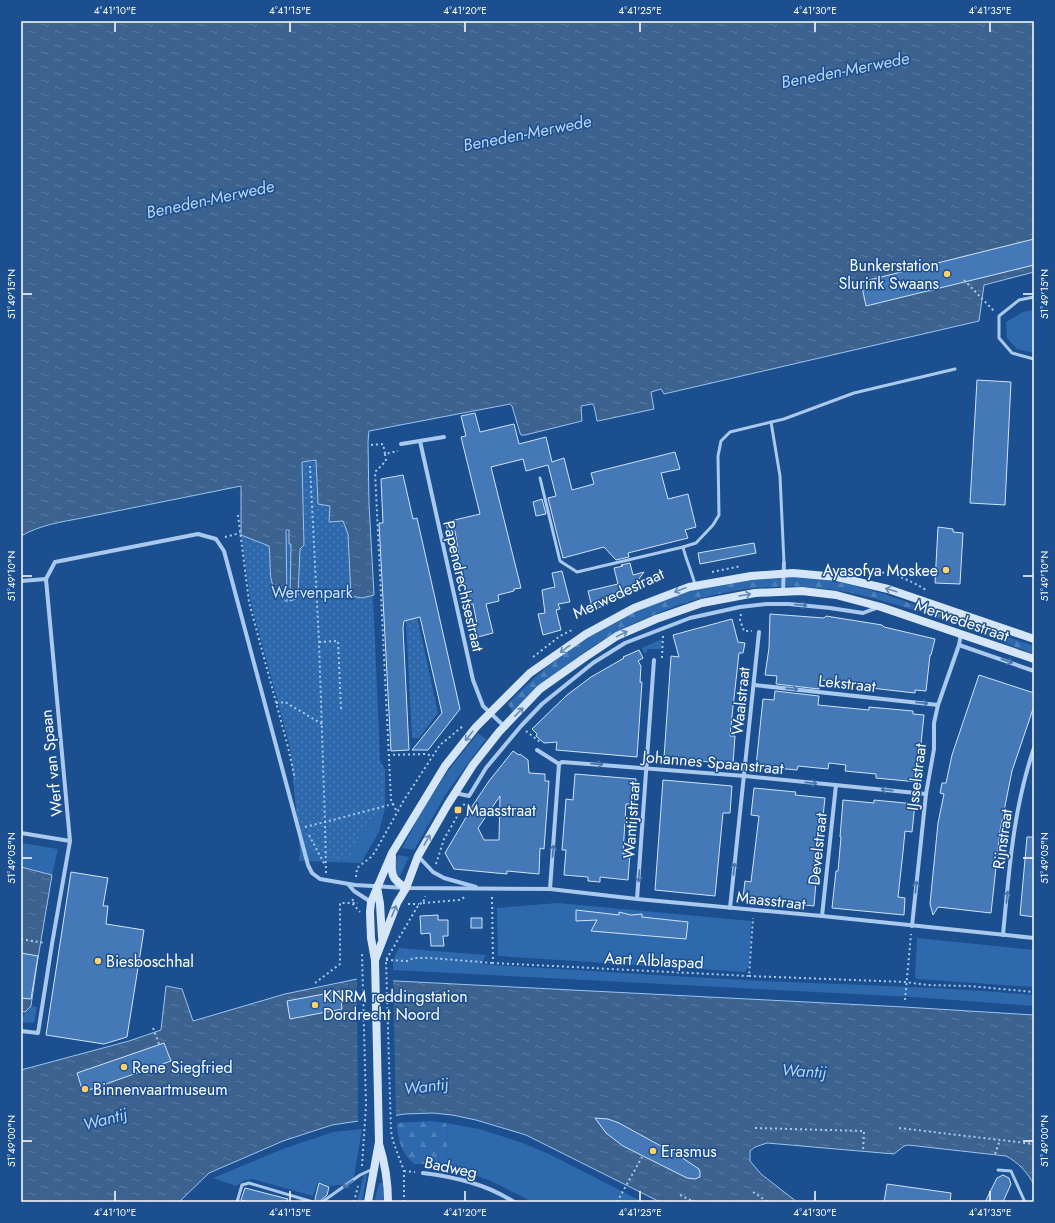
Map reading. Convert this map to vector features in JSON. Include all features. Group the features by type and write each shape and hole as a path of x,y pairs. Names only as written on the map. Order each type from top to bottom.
{"main road":[{"name":"Merwedestraat","path":"371,902 392,853 445,766 476,727 530,673 586,634 634,608 689,587 751,576 793,574 837,577 888,589 1034,639"},
{"name":"Merwedestraat","path":"375,960 418,856 454,793 473,765 540,689 617,636 656,619 702,602 754,593 802,591 836,595 881,607 1034,659"},
{"path":"392,853 392,872 396,882 406,888"},
{"path":"377,887 380,904 382,940"},
{"path":"368,1202 379,1142 375,960 371,938 371,902"},
{"path":"379,1142 385,1164 388,1186 388,1202"}],"street":[{"path":"401,444 444,437"},
{"name":"Papendrechtsestraat","path":"420,441 473,680 483,706 505,727"},
{"path":"21,581 46,579 55,562 198,534 216,539"},
{"name":"Maasstraat","path":"216,539 224,551 308,865 312,873 320,880 377,887 550,889 1034,938"},
{"path":"783,591 784,563"},
{"name":"Werf van Spaan","path":"21,1031 38,1033 70,841 46,579"},
{"path":"454,793 469,796 486,768 520,726 542,704 593,663 625,643 690,618 740,607 766,604 789,604 863,613 881,607"},
{"name":"Waalstraat","path":"730,908 759,632"},
{"name":"IJsselstraat","path":"912,926 926,794 934,749 934,723 938,705 959,645 961,634"},
{"name":"Merwedestraat","path":"959,645 1034,671"},
{"name":"Wantijstraat","path":"637,899 654,660"},
{"name":"Lekstraat","path":"754,685 938,705"},
{"name":"Rijnstraat","path":"1003,935 1014,832 1026,772 1034,748"},
{"path":"537,750 559,764 550,889"},
{"name":"Johannes Spaanstraat","path":"559,764 562,762 745,776 926,794"},
{"name":"Develstraat","path":"822,916 836,785"},
{"path":"21,833 70,841"},
{"name":"Maasstraat","path":"418,856 433,872 444,878 482,888"},
{"path":"348,884 354,891 371,902"},
{"name":"Badweg","path":"423,1173 441,1175 476,1183 514,1202"}],"lane":[{"path":"1034,297 1019,300 999,316 999,338 1012,354 1034,359"},
{"path":"540,478 560,561 577,572 683,547 696,543 713,526 719,514 718,456 721,441 730,432 784,419 854,393 956,369"},
{"path":"771,422 780,476 784,563"},
{"path":"683,547 687,565 693,576 695,586"},
{"path":"322,1202 374,1168"},
{"path":"998,1170 1011,1171 1024,1202"},
{"path":"237,1202 242,1185 250,1183 313,1202"}],"path":[{"path":"964,280 997,314"},
{"path":"371,445 383,444 386,461 375,472 388,755 391,800 397,812"},
{"path":"385,454 402,451 401,444"},
{"path":"310,466 319,642 326,881"},
{"path":"238,515 249,602 296,785"},
{"path":"216,539 240,533"},
{"path":"693,576 731,567 746,566"},
{"name":"Merwedestraat","path":"856,570 877,571 905,578 926,590"},
{"path":"740,607 740,620 744,631 759,632"},
{"path":"654,660 662,657 664,628"},
{"name":"Merwedestraat","path":"528,662 560,636 574,629"},
{"path":"319,642 338,641 341,709"},
{"path":"276,703 285,702 322,724"},
{"path":"355,885 358,868 375,852 397,812 440,745 465,724"},
{"path":"520,726 540,742 537,750"},
{"path":"388,755 426,754 433,757"},
{"path":"433,872 444,839 469,796"},
{"path":"304,820 305,827 393,804"},
{"path":"309,834 326,867"},
{"path":"375,852 392,853"},
{"path":"418,856 438,858"},
{"path":"423,904 427,888"},
{"path":"404,1202 404,1171 391,1131 386,960 419,904 458,900 482,888"},
{"path":"492,889 493,963"},
{"path":"352,903 354,891"},
{"path":"315,983 340,964 340,903 352,903 360,912"},
{"path":"749,976 754,910"},
{"path":"905,1000 912,926"},
{"path":"21,939 52,944"},
{"path":"362,947 366,1106 364,1142"},
{"name":"Aart Alblaspad","path":"386,960 407,961 414,958 430,958 493,963 749,976 906,982 927,985 970,986 1034,992"},
{"path":"153,1028 159,1044"},
{"path":"755,1128 864,1131 863,1152"},
{"path":"899,1128 1034,1144"},
{"path":"995,1154 1000,1140"},
{"path":"617,1202 642,1157"},
{"name":"Badweg","path":"404,1171 423,1173"},
{"path":"753,1192 768,1202"},
{"path":"680,1195 694,1202"}],"green space":[{"path":"1034,310 1034,353 1017,349 1007,338 1006,322 1023,312"},
{"name":"Wervenpark","path":"316,460 318,504 369,504 380,760 385,770 385,808 355,842 353,857 336,859 300,852 290,747 251,603 241,535 304,532 302,463 305,461 313,462"},
{"path":"767,577 808,577 848,584 884,594 1034,646 1034,654 924,613 856,594 809,587 744,589 699,599 668,609 638,622 610,636 584,652 548,681 514,714 508,704 527,684 570,649 618,620 669,597 695,589"},
{"path":"409,580 438,713 419,738 412,738 404,581"},
{"path":"662,639 661,649 647,649 647,652 644,653 642,648"},
{"path":"478,733 486,739 446,794 414,850 402,848 420,814 447,772"},
{"path":"385,808 379,832 361,863 299,861 300,852 336,859 355,842"},
{"path":"21,843 58,849 52,875 21,867"},
{"path":"398,855 409,857 400,876 397,876 395,868"},
{"path":"558,903 751,921 749,966 745,972 498,956 497,908"},
{"path":"917,938 1034,950 1034,987 917,979 915,977"},
{"path":"399,948 486,955 482,964 763,981 932,988 1034,995 1034,1006 913,997 393,970 393,960"},
{"path":"31,1006 37,1007 34,1023 21,1022 21,1016 23,1017 25,1012"},
{"path":"430,1121 446,1123 448,1145 442,1167 430,1164 414,1164 406,1155 399,1141 397,1123"},
{"path":"446,1123 479,1129 523,1143 549,1154 643,1202 533,1202 491,1181 461,1170 442,1167 448,1145"},
{"path":"362,1129 353,1183 331,1186 318,1182 313,1196 252,1179 243,1181 236,1186 213,1178 285,1148 333,1132"},
{"path":"364,1175 367,1175 362,1202 357,1202"},
{"path":"379,1183 383,1183 383,1202 374,1202"}],"water":[{"name":"Beneden-Merwede","path":"21,21 1034,21 1034,272 984,285 979,321 664,394 661,389 651,392 654,409 597,421 594,406 592,404 581,406 582,421 521,435 512,406 510,404 369,431 369,504 374,595 362,598 351,596 348,534 343,521 329,522 330,506 318,504 316,460 302,462 304,545 300,549 298,595 296,599 290,601 291,544 289,544 289,530 286,530 287,602 275,590 272,584 269,546 241,535 241,486 58,523 36,529 21,536"},
{"path":"21,867 52,875 31,1006 25,1012 21,1011"},
{"name":"Wantij","path":"357,979 1034,1015 1034,1185 1022,1168 1015,1161 1006,1156 908,1145 904,1146 894,1154 767,1143 755,1147 750,1151 750,1161 761,1174 797,1202 660,1202 526,1135 476,1120 433,1113 405,1114 332,1125 283,1141 209,1173 179,1202 21,1202 21,1070 129,1041 161,1030 166,986 182,989 193,1021 285,994"}],"pier":[{"path":"357,977 393,979 396,1118 358,1123"}],"building":[{"name":"Bunkerstation Slurink Swaans","path":"1034,239 1034,265 866,306 861,282"},
{"path":"977,380 1011,382 1005,505 970,503"},
{"path":"475,413 480,432 514,424 519,444 546,437 552,462 564,458 572,490 594,484 591,473 675,452 680,469 661,473 668,499 688,494 696,527 685,530 688,538 628,553 629,557 616,560 604,547 563,558 548,498 556,496 548,465 526,471 523,459 491,467 521,588 498,595 499,601 486,604 493,633 478,637 473,604 465,606 462,594 467,593 461,566 456,567 453,556 459,555 455,531 448,533 446,522 480,514 461,437 466,436 461,416"},
{"path":"403,475 413,519 417,518 460,709 428,750 412,750 442,713 420,617 404,621 403,628 409,750 391,751 379,523 383,523 381,479"},
{"path":"542,499 546,514 536,516 533,502"},
{"path":"938,527 953,529 953,532 963,533 960,584 935,583"},
{"path":"754,543 756,553 700,564 698,553"},
{"path":"630,563 633,575 644,572 636,583 625,590 626,593 593,611 588,591 618,584 614,568"},
{"path":"562,571 570,602 558,604 560,609 556,610 561,630 543,635 538,614 545,613 542,590 555,587 552,573"},
{"path":"770,614 824,618 826,616 882,625 884,627 935,639 930,655 926,691 915,690 915,693 871,688 872,685 820,680 819,689 776,684 777,676 765,675 769,648"},
{"path":"732,619 738,642 745,643 743,653 739,653 730,736 735,736 733,764 664,758 671,656 679,657 673,635"},
{"path":"639,650 643,658 638,661 641,666 640,682 642,682 637,757 556,750 557,742 544,743 536,736 537,734 532,729 567,695 591,677 624,658 623,657"},
{"path":"979,675 1034,693 1034,706 1012,771 1000,831 991,913 938,907 933,915 930,904 938,823 944,794 940,793 942,783 946,783 952,755"},
{"path":"775,691 819,696 818,705 869,710 869,707 913,711 913,714 924,715 917,782 876,778 876,774 845,771 846,765 829,763 828,769 798,766 797,770 756,766 763,699 774,700"},
{"path":"513,751 528,760 529,773 545,774 545,781 549,781 544,849 540,848 539,874 507,871 507,874 454,869 445,853 467,814 489,781","holes":["500,796 499,840 484,840 478,828"]},
{"path":"575,774 636,779 634,804 626,804 623,854 630,854 628,880 600,877 600,882 588,881 588,877 564,875 566,850 562,850 566,799 573,800"},
{"path":"663,780 732,786 730,813 723,813 715,896 655,890"},
{"path":"754,788 796,792 795,795 825,798 821,835 819,835 814,906 743,898 745,881 751,882 759,816 751,815"},
{"path":"843,800 874,803 874,800 915,804 912,832 905,831 898,897 905,898 904,915 832,908 836,871 838,871"},
{"path":"1027,837 1034,837 1034,917 1020,915"},
{"name":"Biesboschhal","path":"71,872 108,878 103,906 108,906 106,924 144,930 127,1037 104,1044 46,1035"},
{"path":"576,910 619,915 619,912 631,915 642,914 642,917 688,922 686,939 591,931 597,920 576,921"},
{"path":"438,915 438,920 448,920 448,936 443,936 444,946 431,946 430,933 421,934 420,916"},
{"path":"471,918 482,918 482,928 471,928"},
{"path":"21,953 38,956 31,999 21,998"},
{"name":"KNRM reddingstation Dordrecht Noord","path":"340,991 342,1009 290,1019 287,1001"},
{"name":"Rene Siegfried","path":"164,1043 171,1061 83,1092 77,1073"},
{"name":"Erasmus","path":"595,1118 608,1119 619,1123 681,1157 699,1169 700,1177 695,1179 687,1178 623,1146 606,1133"},
{"path":"1003,1175 1009,1178 1011,1184 1003,1202 985,1202 997,1178"},
{"path":"319,1183 329,1187 327,1195 319,1202 316,1202 315,1199"},
{"path":"887,1184 951,1193 950,1202 884,1202"},
{"path":"245,1188 288,1199 287,1202 248,1202 241,1200"}],"place":[{"name":"Bunkerstation Slurink Swaans","path":"947,274"},
{"name":"Ayasofya Moskee","path":"946,570"},
{"name":"Maasstraat","path":"458,810"},
{"name":"Biesboschhal","path":"98,961"},
{"name":"KNRM reddingstation Dordrecht Noord","path":"315,1005"},
{"name":"Rene Siegfried","path":"124,1067"},
{"name":"Binnenvaartmuseum","path":"85,1089"},
{"name":"Erasmus","path":"653,1151"}]}
